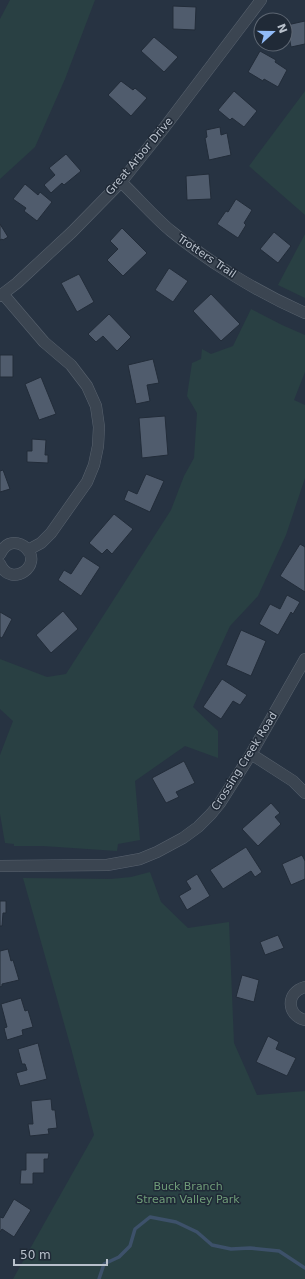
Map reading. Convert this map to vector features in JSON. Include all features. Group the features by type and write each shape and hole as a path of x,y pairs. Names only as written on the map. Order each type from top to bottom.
{"street":[{"name":"Great Arbor Drive","path":"1,295 72,232 121,182 164,128 260,0"},
{"name":"Trotters Trail","path":"121,182 170,231 213,262 244,281 305,313"},
{"path":"1,295 44,342 71,365 87,386 96,406 99,427 98,446 94,465 87,482 51,533 41,543 28,550"},
{"path":"0,554 4,547 8,544 19,543 28,550 31,560 30,566 22,574 16,575 6,572 0,564"},
{"name":"Crossing Creek Road","path":"0,866 106,865 140,858 156,852 183,838 198,827 220,803 251,754 305,659"},
{"path":"251,754 293,781 305,793"},
{"path":"305,987 295,992 291,1001 291,1007 296,1016 305,1020"}],"green space":[{"path":"10,0 95,0 65,79 35,147 0,179 0,19"},
{"path":"305,91 305,215 249,166"},
{"path":"305,234 305,298 278,285"},
{"path":"251,309 305,335 305,372 294,400 305,405 305,478 286,535 258,596 230,626 193,707 218,731 218,758 185,746 135,781 140,840 118,844 117,851 43,846 14,846 14,844 5,843 0,814 0,755 13,721 0,709 0,659 47,677 66,674 171,510 184,476 194,458 197,413 187,396 192,363 201,359 202,349 211,354 233,346"},
{"name":"Buck Branch Stream Valley Park","path":"150,872 161,902 188,928 229,922 234,1043 257,1095 305,1091 305,1279 13,1279 94,1135 23,878 111,879 131,877"}],"building":[{"path":"173,6 196,7 195,30 173,29"},
{"path":"305,21 305,44 293,47 293,24"},
{"path":"154,37 178,57 164,72 141,51"},
{"path":"259,52 276,60 275,62 287,70 278,87 264,79 263,81 248,72"},
{"path":"121,81 133,90 135,88 147,98 131,116 108,95"},
{"path":"234,91 257,111 244,127 232,118 230,120 218,110"},
{"path":"220,127 221,135 227,133 231,155 209,160 205,138 207,137 206,130"},
{"path":"66,154 81,171 64,185 62,183 51,193 44,185 55,175 49,168"},
{"path":"209,174 211,199 187,200 186,176"},
{"path":"25,184 38,195 40,192 52,202 37,221 24,211 26,208 13,199"},
{"path":"236,199 252,210 244,223 246,225 238,238 217,224 226,211 228,212"},
{"path":"0,224 8,237 3,240 0,240"},
{"path":"122,228 147,253 123,276 107,260 118,249 110,241"},
{"path":"274,232 291,246 278,263 260,249"},
{"path":"169,268 188,281 173,302 155,290"},
{"path":"79,274 94,302 77,312 61,283"},
{"path":"211,294 240,324 221,341 193,311"},
{"path":"109,314 131,337 117,351 103,336 96,342 88,334"},
{"path":"0,355 13,355 13,377 0,377"},
{"path":"153,359 159,383 147,385 150,401 136,404 128,365"},
{"path":"41,377 56,414 39,420 25,384"},
{"path":"165,416 168,455 142,458 139,418"},
{"path":"32,439 46,440 45,455 48,455 48,463 27,462 27,451 32,451"},
{"path":"3,470 10,489 0,492 0,471"},
{"path":"146,474 164,481 150,512 124,500 128,490 137,494"},
{"path":"114,514 133,529 112,554 107,549 102,554 89,543"},
{"path":"300,544 305,547 305,592 280,576"},
{"path":"83,556 100,567 81,596 58,580 64,570 71,574"},
{"path":"287,595 300,602 293,614 291,612 278,635 259,624 270,604 280,609"},
{"path":"63,611 78,629 51,653 36,635"},
{"path":"0,612 12,619 2,638 0,637"},
{"path":"241,630 266,641 251,676 226,665"},
{"path":"222,679 247,695 240,705 233,701 221,719 203,707"},
{"path":"184,761 195,783 176,792 179,797 166,803 152,778"},
{"path":"271,803 280,813 275,817 281,824 258,846 242,829"},
{"path":"246,847 262,872 255,877 251,871 223,889 210,870"},
{"path":"302,855 305,861 305,879 291,885 282,864"},
{"path":"197,874 210,896 187,910 179,896 191,889 186,881"},
{"path":"0,901 6,901 6,913 3,913 2,926 0,926"},
{"path":"278,935 284,948 265,955 260,942"},
{"path":"8,949 19,980 2,984 0,987 0,951"},
{"path":"242,975 259,980 254,1002 236,997"},
{"path":"21,998 25,1011 28,1010 33,1027 22,1030 23,1035 7,1040 4,1028 7,1027 1,1004"},
{"path":"268,1036 279,1042 276,1049 296,1058 287,1076 256,1062"},
{"path":"38,1043 47,1079 20,1086 16,1073 27,1070 25,1064 22,1064 18,1049"},
{"path":"51,1099 52,1110 55,1110 57,1128 48,1129 49,1134 30,1136 28,1124 33,1124 31,1101"},
{"path":"26,1153 49,1153 48,1159 44,1159 44,1173 33,1173 33,1184 20,1184 21,1170 26,1170"},
{"path":"14,1199 31,1210 14,1237 2,1229 0,1232 0,1217 3,1218"}],"waterway":[{"path":"99,1279 104,1264 119,1257 130,1246 135,1229 150,1217 176,1222 197,1232 212,1245 231,1249 250,1248 279,1251 305,1268"}]}
